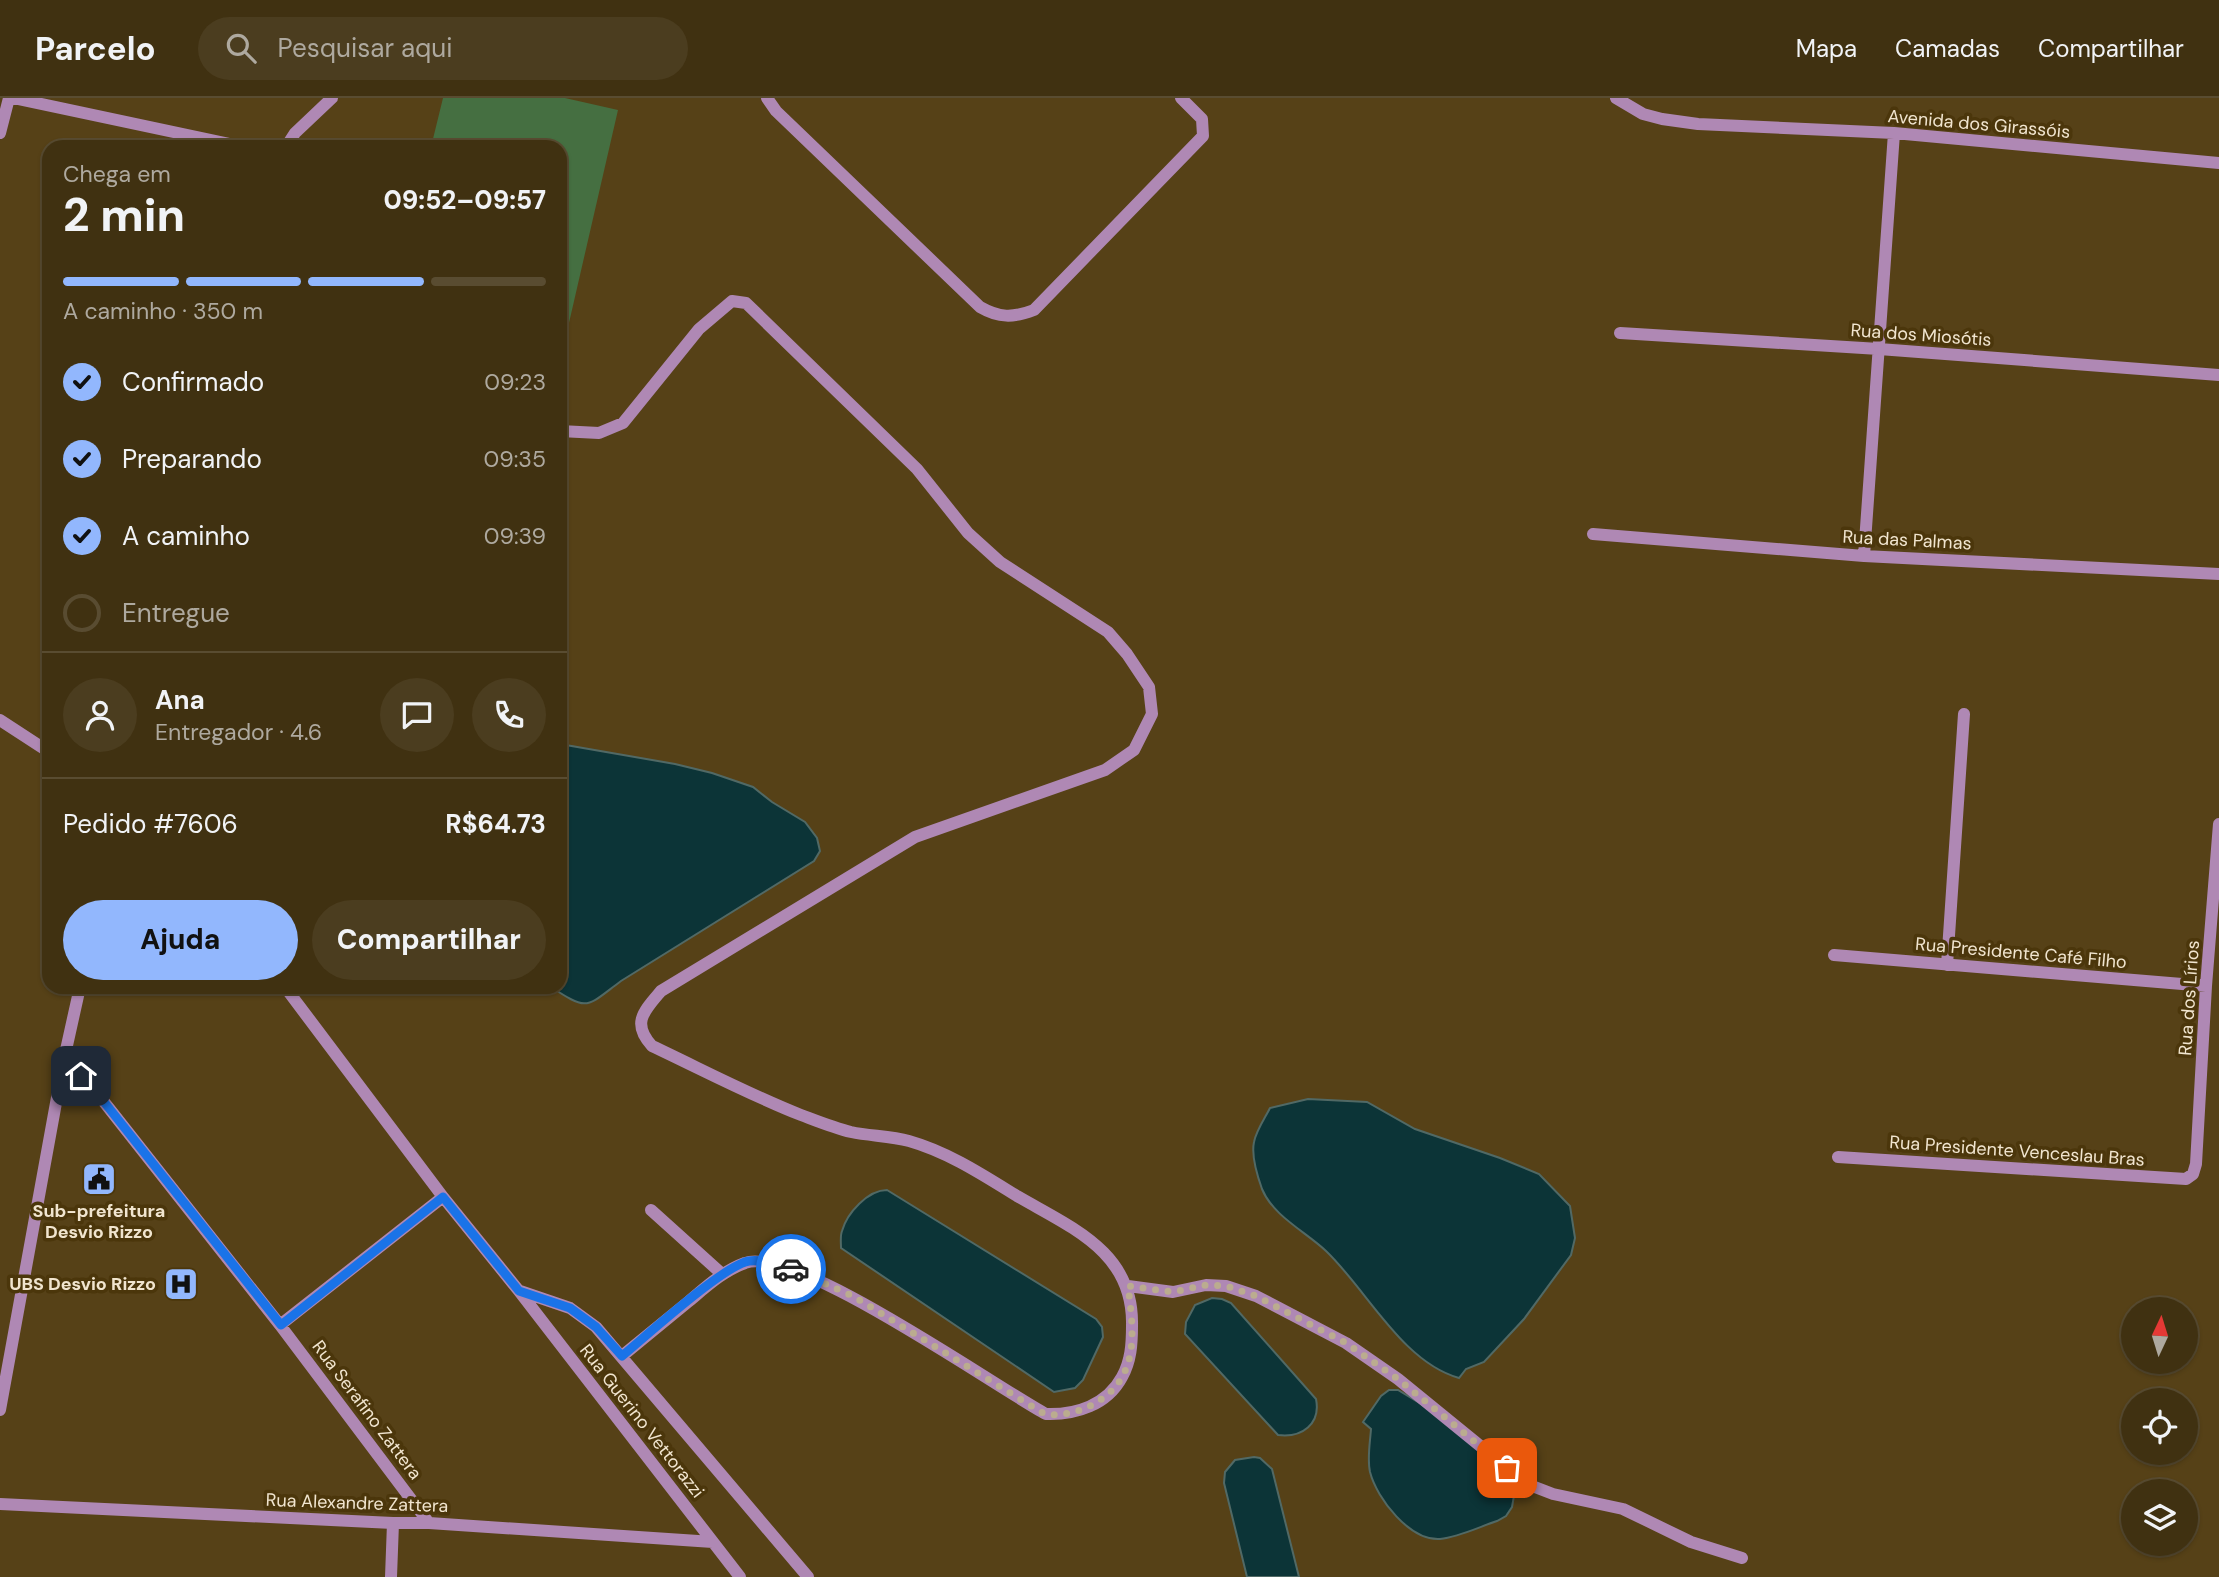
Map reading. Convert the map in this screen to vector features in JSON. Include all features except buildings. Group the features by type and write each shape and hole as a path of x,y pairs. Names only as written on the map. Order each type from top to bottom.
{"street":[{"path":"0,133 11,98 211,140"},
{"path":"290,140 331,98"},
{"path":"767,98 776,111 980,307 989,313 1016,317 1034,310 1203,136 1202,120 1181,98"},
{"name":"Avenida dos Girassóis","path":"1616,98 1643,114 1698,124 1894,133 2219,163"},
{"path":"1864,556 1894,133"},
{"path":"567,431 599,433 623,423 699,329 732,301 746,303 917,469 968,533 1000,562 1108,632 1128,654 1149,687 1153,714 1134,750 1105,770 915,837 661,992 645,1010 641,1027 643,1037 652,1046 801,1115 850,1132 907,1141 940,1152 1092,1241 1114,1264 1128,1286 1133,1321 1132,1350 1116,1388 1085,1410 1064,1415 1046,1415 853,1296 811,1276 776,1264 748,1261 722,1274 622,1356"},
{"name":"Rua dos Miosótis","path":"1620,333 2219,374"},
{"name":"Rua das Palmas","path":"1593,534 1864,556 2219,574"},
{"path":"1947,965 1964,714"},
{"path":"0,720 42,747"},
{"name":"Rua dos Lírios","path":"2193,1174 2196,1164 2219,824"},
{"name":"Rua Presidente Café Filho","path":"1834,955 2206,986"},
{"path":"0,1410 64,1059 78,994"},
{"name":"Rua Guerino Vettorazzi","path":"290,994 443,1197 740,1577"},
{"name":"Rua Serafino Zattera","path":"64,1059 97,1093 281,1325 429,1523"},
{"name":"Rua Presidente Venceslau Bras","path":"1838,1157 2186,1179 2193,1174"},
{"path":"281,1325 443,1197"},
{"path":"651,1210 722,1274"},
{"path":"1128,1286 1173,1292 1206,1285 1226,1286 1256,1296 1346,1343 1367,1357 1527,1484 1553,1494 1623,1509 1691,1542 1742,1558"},
{"path":"519,1291 570,1308 596,1327 808,1577"},
{"name":"Rua Alexandre Zattera","path":"0,1504 429,1523 713,1542"},
{"path":"391,1577 393,1523"}],"green space":[{"path":"443,98 565,98 618,110 567,332 567,140 433,140"}],"water":[{"path":"567,745 675,764 753,787 805,822 817,838 820,851 814,861 593,1001 581,1003 563,994 567,994"},
{"path":"1308,1099 1367,1102 1415,1129 1539,1174 1570,1206 1575,1238 1571,1255 1524,1319 1484,1362 1466,1369 1459,1378 1439,1370 1420,1357 1386,1323 1326,1251 1267,1199 1256,1172 1254,1159 1253,1147 1257,1133 1270,1108"},
{"path":"887,1190 1096,1319 1102,1327 1103,1337 1083,1380 1075,1388 1054,1392 841,1248 842,1231 853,1210 866,1198"},
{"path":"1212,1298 1231,1303 1316,1399 1316,1416 1308,1428 1295,1434 1278,1435 1185,1334 1186,1322 1195,1305"},
{"path":"1389,1390 1398,1390 1454,1424 1513,1480 1515,1490 1512,1507 1506,1516 1469,1532 1440,1539 1417,1533 1396,1516 1387,1506 1370,1472 1371,1429 1363,1422 1381,1396"},
{"path":"1260,1458 1272,1469 1299,1577 1247,1577 1224,1483 1225,1472 1235,1460"}],"way so far":[{"path":"791,1269 853,1296 1046,1415 1064,1415 1085,1410 1116,1388 1132,1350 1133,1321 1128,1286 1173,1292 1206,1285 1226,1286 1256,1296 1346,1343 1398,1379 1507,1468"}],"place":[{"name":"Sub-prefeitura Desvio Rizzo","path":"99,1179"},
{"name":"UBS Desvio Rizzo","path":"181,1284"}],"route":[{"path":"81,1076 281,1325 443,1197 519,1291 570,1308 596,1327 622,1356 722,1274 748,1261 776,1264 791,1269"}]}
